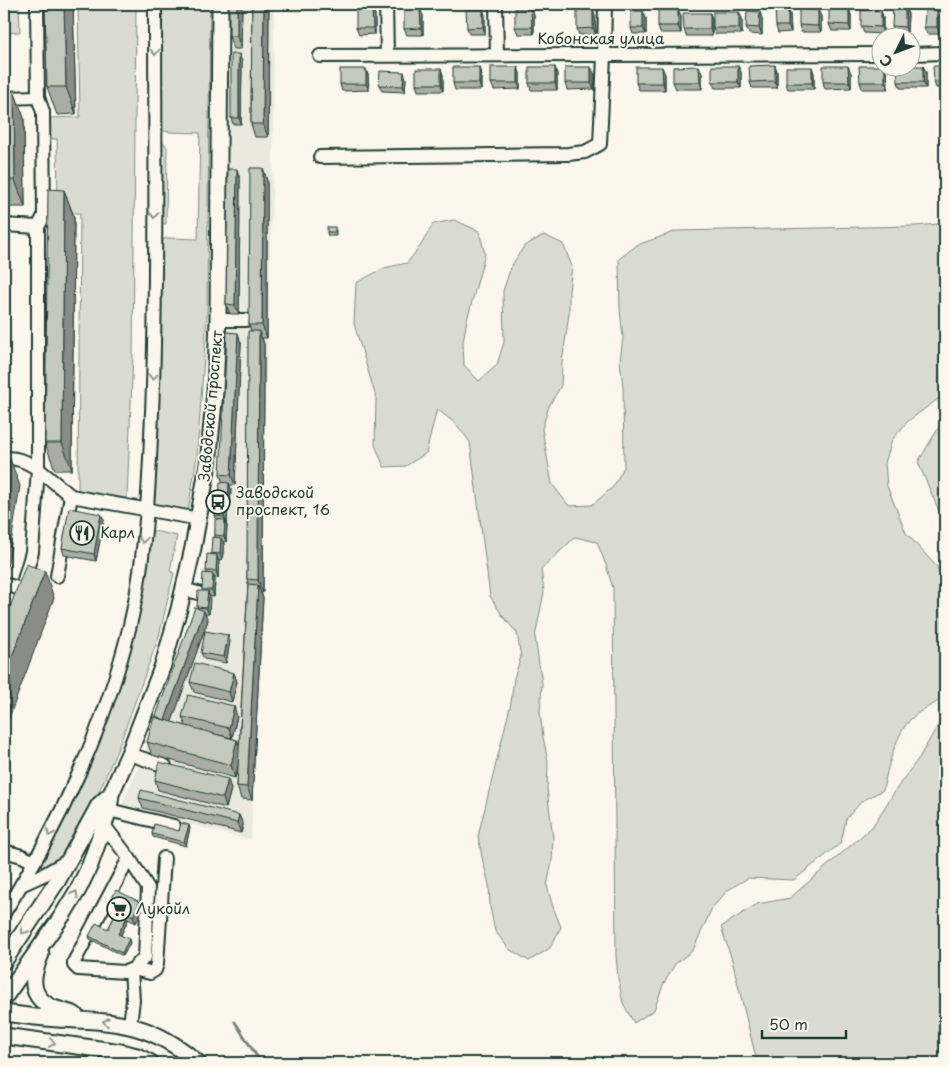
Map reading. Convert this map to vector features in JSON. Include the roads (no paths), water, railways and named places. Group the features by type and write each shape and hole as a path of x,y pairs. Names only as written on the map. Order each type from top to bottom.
{"main road":[{"name":"Заводской проспект","path":"4,961 101,814 129,754 190,591 198,519 208,464 215,391 218,320 220,4"},
{"name":"Заводской проспект","path":"4,998 28,962 49,936 79,888 90,865 101,814"},
{"path":"49,936 35,968 33,985 35,992 50,1007 86,1019"},
{"path":"4,1013 57,1019 86,1019 130,1025 166,1039 198,1063"},
{"path":"4,1036 120,1052 137,1056 151,1063"}],"street":[{"path":"15,604 32,552 38,469 38,226 44,216 43,112 38,97 37,4"},
{"path":"4,913 46,842 96,731 120,662 137,594 151,454 155,312 156,4"},
{"path":"386,4 387,56"},
{"path":"496,4 497,55"},
{"path":"320,157 568,154 584,152 600,144 605,4"},
{"name":"Кобонская улица","path":"320,56 872,54"},
{"path":"922,54 945,54"},
{"path":"4,98 38,97"},
{"path":"4,225 38,226"},
{"path":"218,320 246,320"},
{"path":"4,458 13,457 27,462 71,496 198,519"},
{"path":"58,576 71,496"},
{"path":"4,584 21,589"},
{"path":"129,754 165,766"},
{"path":"101,814 174,826"},
{"path":"101,814 129,858 148,888 145,957 132,969 124,972 81,969 74,965 74,962 129,858"},
{"path":"4,851 22,856 34,862"},
{"path":"132,969 150,973 156,970 164,858"},
{"path":"21,885 69,860"},
{"path":"130,1025 133,1000 132,969"}],"waterway":[{"path":"235,1022 261,1063"}],"place":[{"name":"Заводской проспект, 16","path":"218,502"},
{"name":"Карл","path":"82,533"},
{"name":"Лукойл","path":"119,909"}]}
